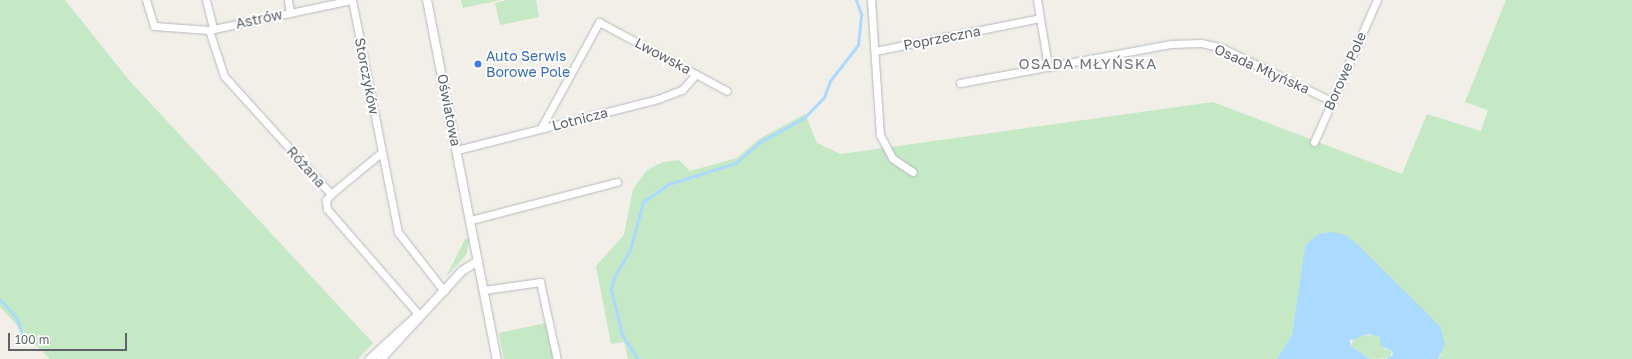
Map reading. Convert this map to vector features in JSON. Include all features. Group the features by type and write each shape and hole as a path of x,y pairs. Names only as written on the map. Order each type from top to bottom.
{"street":[{"name":"Astrów","path":"146,0 154,26 211,30 351,0"},
{"name":"Różana","path":"206,0 211,30 224,76 332,194 326,200 327,209 419,315"},
{"path":"288,0 290,13"},
{"name":"Storczyków","path":"351,0 398,232 444,290"},
{"name":"Oświatowa","path":"427,0 497,359"},
{"path":"871,0 876,51 880,135 892,158 913,172"},
{"path":"1037,0 1048,66"},
{"name":"Borowe Pole","path":"1314,142 1377,0"},
{"name":"Poprzeczna","path":"876,51 1040,18"},
{"name":"Lwowska","path":"541,128 599,22 727,91"},
{"name":"Osada Młyńska","path":"960,83 1171,44 1201,43 1222,48 1332,101"},
{"name":"Lotnicza","path":"457,150 658,99 682,90 696,74"},
{"path":"332,194 382,152"},
{"path":"471,220 618,182"},
{"path":"381,359 419,315 462,271 478,261"},
{"path":"484,290 540,282 557,359"},
{"path":"370,359 404,325 419,315"}],"green space":[{"path":"0,0 65,0 128,79 373,343 358,359 50,359 33,342 0,307"},
{"path":"461,0 501,0 463,8"},
{"path":"507,0 536,0 539,17 500,25 495,3"},
{"path":"1506,0 1632,0 1632,359 1438,359 1441,355 1440,326 1345,235 1305,246 1292,335 1277,359 628,359 624,342 611,344 596,266 624,235 633,189 647,170 663,162 679,160 690,171 737,158 759,139 805,114 817,143 841,154 1213,102 1402,174 1427,114 1481,131 1488,110 1465,102"},
{"path":"465,239 470,240 466,255 446,277"},
{"path":"546,323 553,359 504,359 499,333"},
{"path":"1375,335 1380,337 1383,348 1392,351 1390,358 1369,359 1351,346 1354,336"}],"water":[{"path":"1332,232 1345,235 1357,244 1440,326 1445,344 1438,359 1386,359 1393,355 1392,351 1381,346 1380,337 1369,334 1350,340 1351,346 1369,359 1277,359 1292,335 1305,246 1318,234"}],"waterway":[{"path":"638,359 622,335 611,290 614,277 630,250 643,202 669,184 736,163 760,142 804,118 824,97 830,81 858,45 861,14 856,0"},
{"path":"0,299 17,318 23,336"}],"place":[{"name":"Auto Serwis Borowe Pole","path":"478,64"}],"district":[{"name":"OSADA MŁYŃSKA","path":"1088,64"}]}
